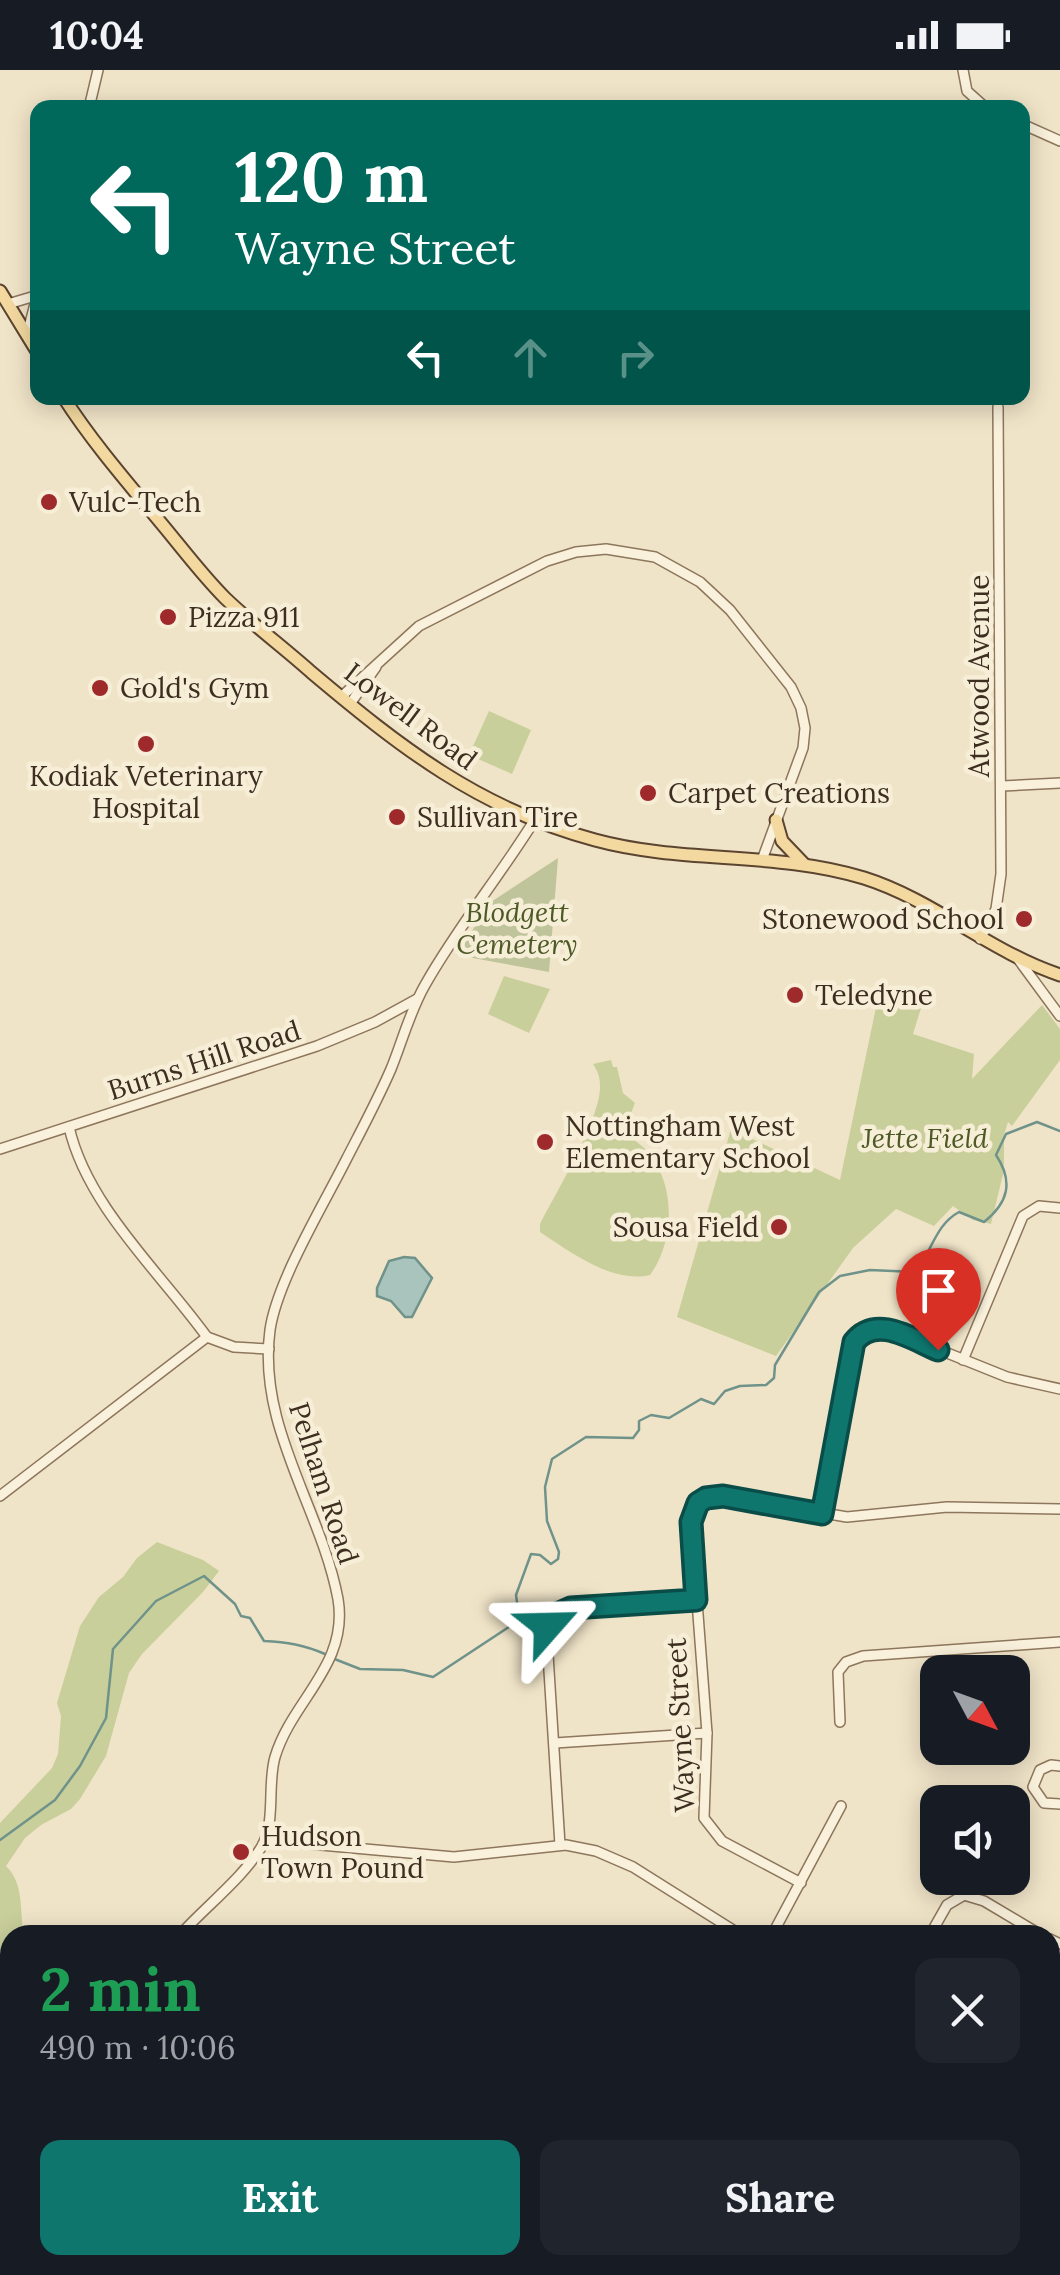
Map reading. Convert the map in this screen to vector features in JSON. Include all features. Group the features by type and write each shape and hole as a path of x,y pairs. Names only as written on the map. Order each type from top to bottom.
{"main road":[{"path":"0,291 30,341"},
{"name":"Lowell Road","path":"69,405 95,445 216,588 345,701 447,778 534,821 628,848 804,864 852,874 894,890 1018,959 1060,975"},
{"path":"776,820 782,840 804,864"}],"street":[{"path":"91,100 98,70"},
{"path":"963,70 967,91 977,100"},
{"path":"1030,128 1060,141"},
{"path":"8,304 30,296"},
{"path":"27,336 30,322"},
{"name":"Atwood Avenue","path":"980,939 999,896 1002,786 998,408"},
{"path":"345,701 360,678 428,620 556,558 606,549 654,557 683,570 730,610 797,698 805,728 803,748 762,860"},
{"path":"1002,786 1060,783"},
{"name":"Pelham Road","path":"265,1840 276,1755 327,1666 339,1633 332,1573 274,1408 269,1349 276,1306 389,1074 417,999 534,821"},
{"path":"1018,959 1060,1016"},
{"name":"Burns Hill Road","path":"0,1149 333,1040 417,999"},
{"path":"69,1127 82,1166 102,1200 207,1337 234,1347 269,1349"},
{"path":"963,1360 1023,1216 1040,1206 1060,1208"},
{"path":"1060,1390 1007,1377 890,1330 880,1328 860,1334 852,1351 822,1514 847,1517 967,1506 1060,1508"},
{"path":"0,1496 207,1337"},
{"name":"Wayne Street","path":"801,1884 722,1841 704,1818 707,1733 691,1522 698,1503 714,1496 822,1514"},
{"path":"560,1845 546,1639 553,1616 571,1608 696,1600"},
{"path":"840,1722 838,1672 846,1662 863,1656 1060,1642"},
{"path":"555,1744 707,1733"},
{"path":"1060,1766 1051,1764 1040,1770 1032,1787 1044,1803 1060,1804"},
{"path":"778,1925 841,1806"},
{"path":"190,1925 251,1861 265,1840 454,1857 560,1845 596,1852 633,1867 725,1925"},
{"path":"936,1925 947,1905 964,1894 1024,1925"}],"green space":[{"path":"489,711 531,730 512,774 469,755"},
{"name":"Blodgett Cemetery","path":"558,858 549,972 456,955 491,902"},
{"path":"504,976 550,989 529,1033 488,1014"},
{"name":"Jette Field","path":"879,993 921,1008 913,1034 974,1054 972,1079 1042,1005 1060,1029 1060,1060 1012,1126 1008,1122 1004,1170 991,1224 973,1220 953,1206 934,1226 896,1209 853,1248 776,1356 677,1317 731,1129 840,1180"},
{"path":"611,1060 613,1067 617,1067 623,1093 635,1103 623,1134 654,1159 668,1197 666,1238 650,1275 636,1277 607,1271 540,1232 540,1224 593,1117 600,1086 593,1064"},
{"path":"157,1542 203,1560 219,1571 129,1673 106,1756 80,1799 25,1838 6,1866 19,1889 23,1925 0,1925 0,1823 52,1768 58,1754 61,1716 57,1703 80,1626 99,1597 123,1577 137,1558"}],"water":[{"path":"415,1258 432,1278 412,1317 405,1317 391,1301 377,1296 389,1261"}],"waterway":[{"path":"332,1658 360,1669 403,1670 433,1677 512,1625 519,1616 516,1595 531,1554 540,1555 551,1564 558,1559 547,1521 545,1487 552,1459 586,1437 633,1438 639,1421 651,1415 669,1418 701,1399 714,1404 725,1391 766,1385 774,1378 775,1365 819,1292 840,1276 870,1270 915,1272 951,1217 959,1212 984,1222 999,1207 1006,1183 996,1155 1006,1134 1037,1122 1060,1131"},
{"path":"0,1840 55,1800 80,1766 106,1718 113,1649 156,1601 204,1576 235,1604 241,1616 250,1618 264,1641 295,1644 325,1654"}],"place":[{"name":"Vulc-Tech","path":"49,502"},
{"name":"Pizza 911","path":"168,617"},
{"name":"Gold's Gym","path":"100,688"},
{"name":"Kodiak Veterinary Hospital","path":"146,744"},
{"name":"Carpet Creations","path":"648,793"},
{"name":"Sullivan Tire","path":"397,817"},
{"name":"Stonewood School","path":"1024,919"},
{"name":"Teledyne","path":"795,995"},
{"name":"Nottingham West Elementary School","path":"545,1142"},
{"name":"Sousa Field","path":"779,1227"},
{"name":"Hudson Town Pound","path":"241,1852"}],"route":[{"path":"548,1626 553,1616 571,1608 696,1600 691,1522 698,1503 706,1498 723,1496 822,1514 854,1342 860,1334 880,1328 938,1350"}]}
